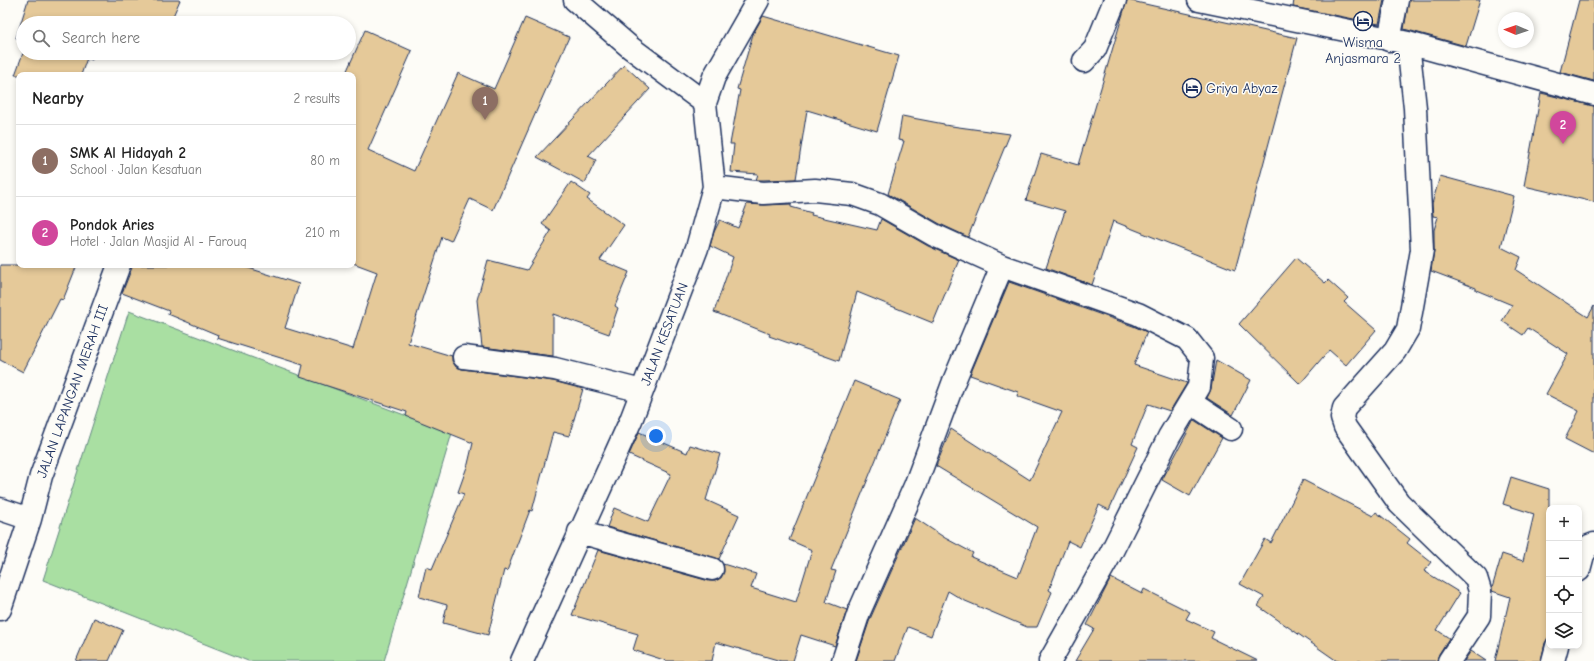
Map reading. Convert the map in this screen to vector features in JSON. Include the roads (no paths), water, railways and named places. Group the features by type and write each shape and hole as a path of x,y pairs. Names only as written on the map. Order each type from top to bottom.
{"street":[{"path":"575,0 632,48 705,103"},
{"name":"JALAN KESATUAN","path":"522,661 579,532 631,420 697,248 714,187 705,103 714,77 758,0"},
{"path":"1084,61 1095,49 1114,0"},
{"path":"1199,0 1398,42 1594,94"},
{"path":"1397,0 1398,42 1415,108 1422,250 1408,329 1395,351 1344,408 1342,418 1345,427 1399,503 1476,578 1480,591 1478,616 1449,661"},
{"path":"714,187 763,193 815,190 852,194 880,204 934,235 1002,266 1138,314 1187,339 1202,358 1199,387 1169,437 1139,501 1107,562 1050,661"},
{"path":"844,661 859,612 915,486 954,381 1002,266"},
{"name":"JALAN LAPANGAN MERAH III","path":"0,609 30,519 41,476 118,268"},
{"path":"464,357 555,369 642,391"},
{"path":"1190,402 1231,429"},
{"path":"0,509 30,519"},
{"path":"579,532 712,569"},
{"path":"1582,561 1586,550 1589,546 1594,544"},
{"path":"1553,661 1556,649"}],"place":[{"name":"Wisma Anjasmara 2","path":"1363,21"},
{"name":"Griya Abyaz","path":"1192,88"},
{"name":"SMK Al Hidayah 2","path":"485,120"},
{"name":"Pondok Aries","path":"1563,144"}]}
